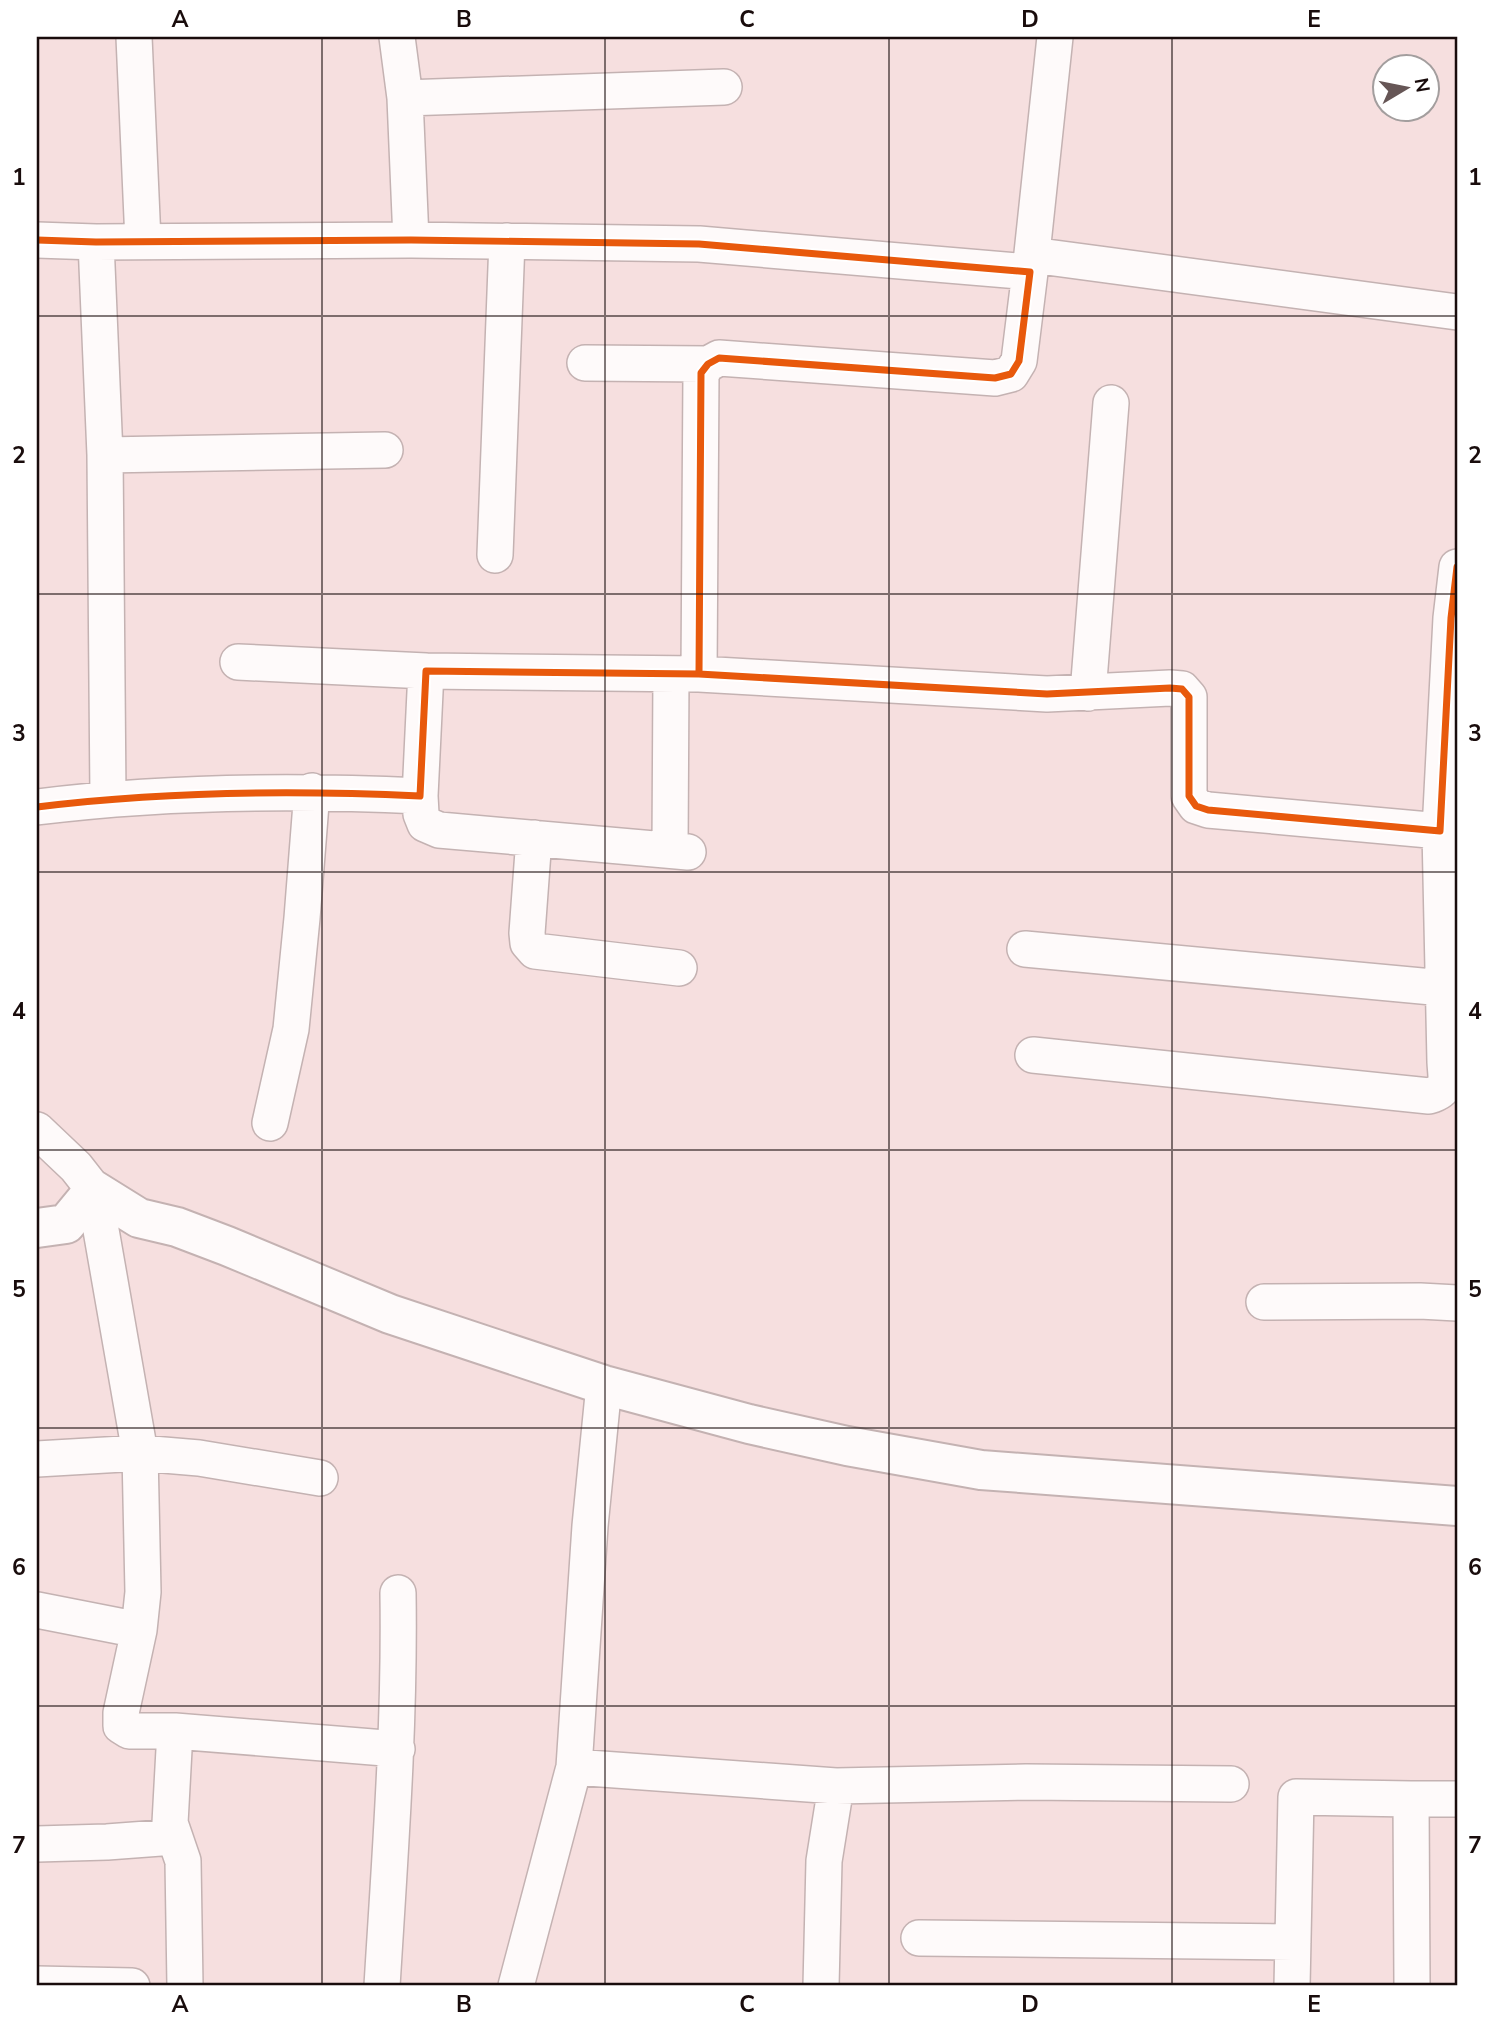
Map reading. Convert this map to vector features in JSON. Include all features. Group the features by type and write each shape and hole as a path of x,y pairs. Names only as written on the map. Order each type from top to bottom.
{"street":[{"path":"134,37 143,241"},
{"path":"397,37 405,98 411,240"},
{"path":"426,671 420,796 421,814 425,824 439,830 679,851 685,674 701,373 708,364 719,358 995,378 1011,374 1019,361 1055,37"},
{"path":"405,98 724,87"},
{"path":"37,240 411,240 699,244 1031,264 1457,312"},
{"path":"495,555 507,241"},
{"path":"96,242 104,455 108,798"},
{"path":"585,363 708,364"},
{"path":"1088,693 1111,403"},
{"path":"104,455 385,450"},
{"path":"1033,1055 1429,1096 1440,1093 1446,1085 1451,1062 1443,988 1440,831 1452,692 1451,618 1457,567"},
{"path":"238,662 426,671 685,674 1047,694 1182,689 1189,697 1189,796 1196,806 1208,810 1440,831"},
{"path":"270,1123 291,1029 312,791"},
{"path":"37,807 108,798 232,792 312,791 420,796"},
{"path":"534,838 527,933 528,943 536,951 679,968"},
{"path":"1025,949 1443,988"},
{"path":"37,1130 76,1167 94,1189 139,1218 177,1227 227,1246 390,1314 604,1385 749,1424 822,1441 981,1470 1457,1506"},
{"path":"37,1228 66,1224 94,1189"},
{"path":"94,1189 140,1453 143,1592 139,1630 121,1713 121,1726 129,1731 175,1731 397,1749"},
{"path":"1264,1302 1457,1303"},
{"path":"516,1986 574,1767 590,1526 604,1385"},
{"path":"37,1459 140,1453 199,1458 320,1478"},
{"path":"382,1986 397,1749 398,1592"},
{"path":"37,1610 139,1630"},
{"path":"175,1731 170,1823 183,1861 185,1986"},
{"path":"574,1767 836,1786 1026,1782 1231,1784"},
{"path":"821,1986 824,1861 836,1786"},
{"path":"1292,1986 1296,1797 1457,1799"},
{"path":"1411,1799 1412,1986"},
{"path":"37,1844 174,1837"},
{"path":"919,1938 1293,1942"},
{"path":"37,1984 132,1986"}],"cycle path":[{"path":"37,240 411,240 699,244 1030,272 1019,361 1011,374 995,378 719,358 708,364 701,373 699,674"},
{"path":"37,807 228,793 420,796 426,671 699,674 1047,694 1182,689 1189,697 1189,796 1196,806 1208,810 1440,831 1451,618 1457,567"}]}
